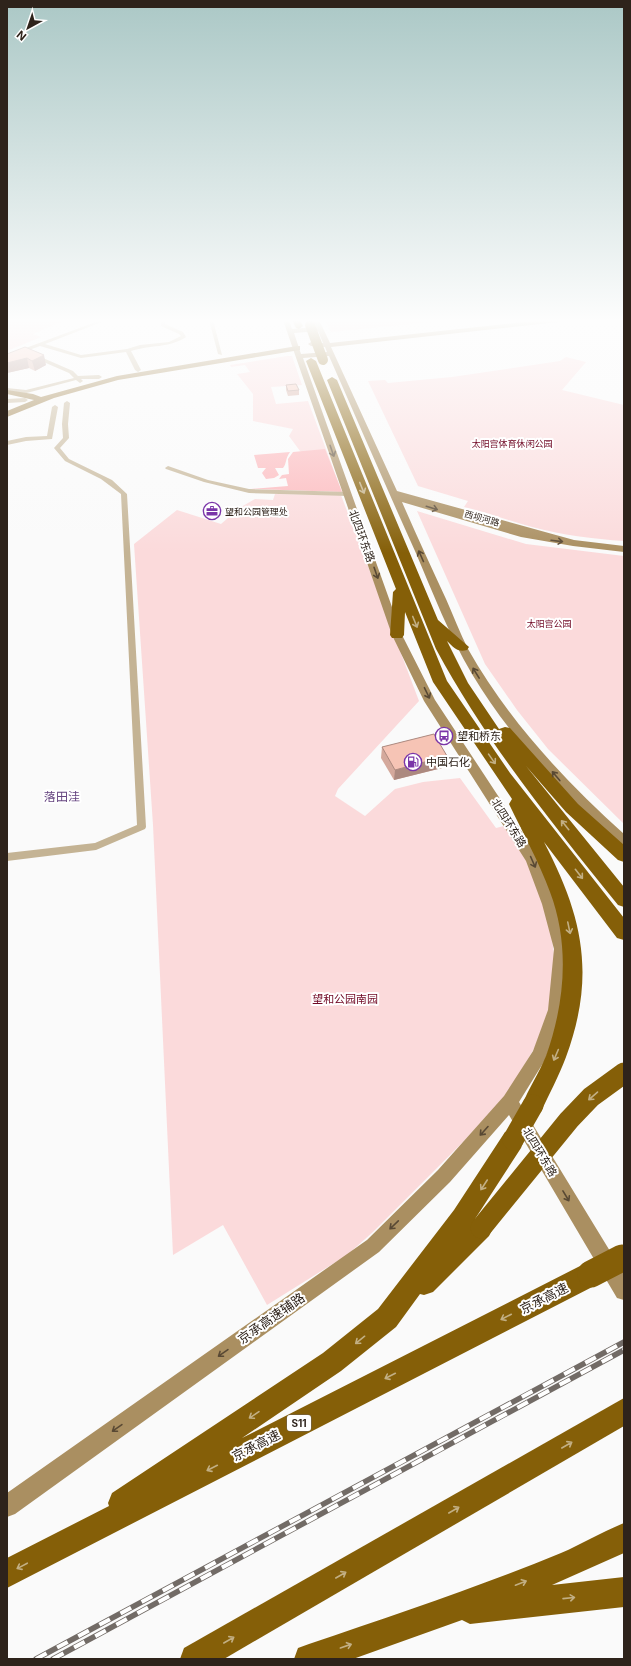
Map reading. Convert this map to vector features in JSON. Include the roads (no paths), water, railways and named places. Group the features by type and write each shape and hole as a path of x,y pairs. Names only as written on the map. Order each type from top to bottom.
{"highway":[{"name":"北四环东路","path":"328,398 400,586 440,682 504,776 624,932"},
{"name":"北四环东路","path":"332,398 392,527 431,621 458,678 520,770 624,900"},
{"path":"392,527 395,497"},
{"path":"398,635 400,586"},
{"path":"431,621 462,646"},
{"path":"458,678 572,808 624,856"},
{"path":"387,1318 462,1218 513,1140 533,1105 558,1051 572,1001 573,949 564,906 504,776"},
{"path":"50,1551 332,1362 387,1318 481,1228 569,1120 591,1097 624,1073"},
{"name":"京承高速","path":"7,1574 623,1258"},
{"path":"195,1659 624,1411"},
{"path":"309,1659 446,1612 556,1570 615,1542"},
{"path":"446,1612 621,1592"}],"main road":[{"path":"7,399 20,398"},
{"path":"7,408 27,398"},
{"path":"7,414 27,398"},
{"path":"31,398 41,400 49,398"}],"street":[{"name":"北四环东路","path":"322,398 348,494 398,635 430,700 532,859 549,904 561,949 556,1010 539,1055 510,1102 624,1291"},
{"name":"北四环东路","path":"337,398 395,497 462,646 494,702 563,784 624,842"},
{"path":"7,857 96,846 142,827 124,494 115,484 97,473 67,459 57,448 66,438 65,424 68,403"},
{"path":"7,443 26,439 50,438 55,407"},
{"path":"168,468 206,481 249,491 348,494"},
{"name":"西坝河路","path":"395,497 521,534 554,541 624,549"},
{"name":"京承高速辅路","path":"7,1506 373,1246 444,1176 510,1102"}],"railway":[{"path":"36,1659 624,1342"},
{"path":"53,1659 624,1350"}],"place":[{"name":"望和公园管理处","path":"212,511"},
{"name":"望和桥东","path":"444,736"},
{"name":"中国石化","path":"413,762"}],"district":[{"name":"落田洼","path":"62,796"}],"park label":[{"name":"太阳宫体育休闲公园","path":"512,443"},
{"name":"太阳宫公园","path":"549,623"},
{"name":"望和公园南园","path":"345,999"}]}
